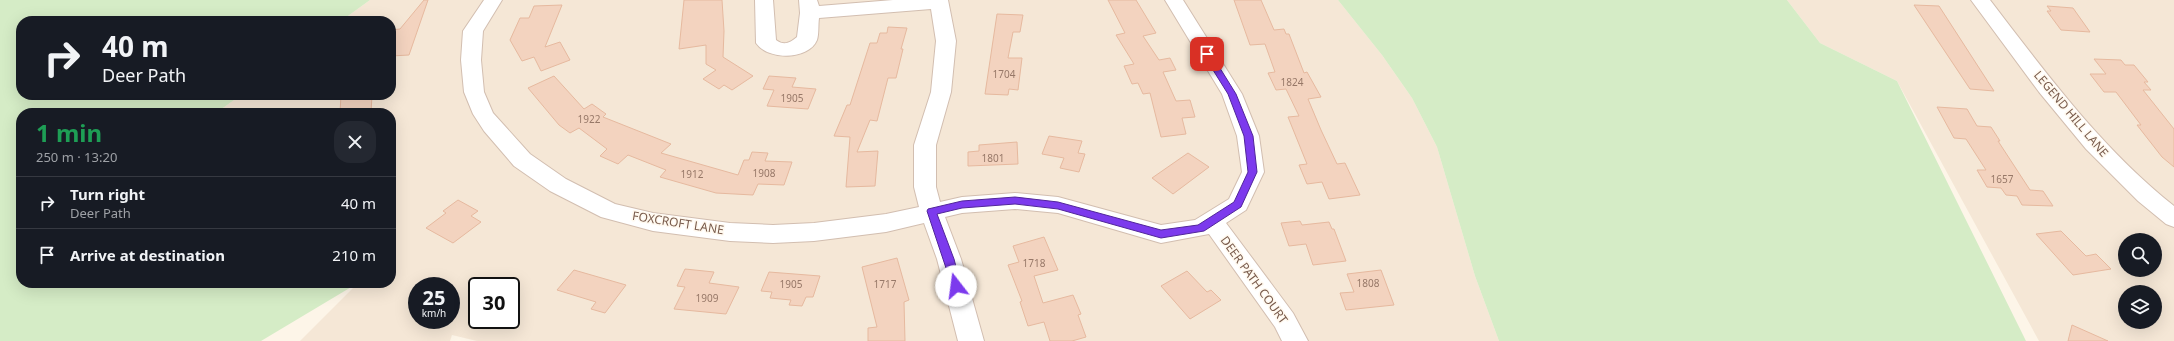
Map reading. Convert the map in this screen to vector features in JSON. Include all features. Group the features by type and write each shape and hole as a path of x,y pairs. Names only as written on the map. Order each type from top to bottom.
{"street":[{"name":"FOXCROFT LANE","path":"493,0 473,31 471,72 474,92 483,114 522,160 558,185 609,211 653,222 730,232 773,234 814,232 886,223 962,205 1015,200 1058,205 1161,234 1200,228 1212,221 1238,204 1253,172 1248,136 1232,94 1174,0"},
{"path":"764,0 766,43 773,49 796,49 807,40 809,6 939,1 946,41 941,92 924,145 925,187 949,259 971,341"},
{"name":"LEGEND HILL LANE","path":"1980,0 2091,141 2123,175 2174,218"},
{"name":"DEER PATH COURT","path":"1212,221 1284,320 1295,341"}],"shaded area":[{"path":"370,0 1338,0 1382,55 1412,98 1437,147 1475,276 1499,341 477,341 452,335 450,341 300,341 353,288 396,288 396,108 223,108 234,100 396,100 396,16 348,16"},
{"path":"1787,0 2174,0 2174,341 2039,341 1897,81 1820,43"}],"green space":[{"path":"0,0 370,0 348,16 16,16 16,100 234,100 223,108 16,108 16,288 350,288 261,341 0,341"},
{"path":"1338,0 1787,0 1820,43 1897,81 2026,341 1499,341 1475,276 1437,147 1412,98 1382,55"}],"building":[{"path":"424,0 428,0 409,55 396,56 396,29 400,29"},
{"path":"684,0 722,0 724,31 723,57 753,76 732,90 724,85 719,89 703,79 716,70 706,64 706,45 679,49"},
{"path":"1108,0 1136,0 1156,33 1143,36 1159,60 1170,58 1176,70 1163,72 1176,101 1190,100 1195,117 1182,118 1186,134 1161,137 1150,93 1143,94 1138,83 1132,84 1124,66 1134,64 1116,35 1125,33"},
{"path":"1234,0 1261,0 1274,30 1284,29 1286,34 1289,34 1304,73 1307,72 1321,97 1308,99 1321,130 1337,164 1345,163 1360,195 1329,199 1322,182 1307,184 1299,165 1307,164 1288,117 1299,116 1286,89 1276,90 1268,73 1275,72 1265,44 1250,45"},
{"path":"562,5 545,47 560,42 570,60 541,71 534,57 522,61 510,40 520,18 529,18 534,6"},
{"path":"1914,5 1939,6 1994,91 1970,89"},
{"path":"2047,6 2073,8 2090,32 2061,30 2047,11 2051,11"},
{"path":"997,14 1023,15 1020,32 1013,32 1008,58 1022,58 1018,90 1009,89 1008,95 985,94"},
{"path":"888,27 907,28 901,49 903,49 896,78 888,78 877,121 870,120 857,152 878,151 875,186 846,187 850,137 834,136 847,105 850,105 870,43 877,43 880,33 887,33"},
{"path":"2094,59 2121,60 2125,65 2134,65 2148,82 2144,82 2151,90 2143,90 2174,129 2174,167 2162,157 2137,125 2141,125 2116,92 2104,92 2090,74 2106,74"},
{"path":"554,76 584,109 592,104 606,114 603,117 671,144 661,153 738,175 744,160 749,160 752,152 768,153 765,161 792,162 784,185 758,184 753,195 716,193 660,177 666,170 628,155 618,164 600,156 607,149 579,128 570,133 559,125 528,88"},
{"path":"769,76 796,78 792,87 816,89 808,109 767,106 774,90 763,89"},
{"path":"341,100 372,100 371,108 340,108"},
{"path":"1937,107 1967,109 1977,126 1991,127 2000,141 1998,141 2030,190 2043,191 2053,206 2022,205 2017,196 2006,195 2001,188 1987,187 1977,170 1986,170 1966,139 1954,138"},
{"path":"1049,136 1082,141 1078,153 1085,154 1079,172 1060,168 1064,158 1042,154"},
{"path":"1017,142 1018,164 968,166 968,152 979,151 979,145"},
{"path":"1188,153 1209,167 1173,194 1152,178"},
{"path":"458,200 478,211 471,216 481,222 453,243 426,228 446,213 443,211"},
{"path":"1300,221 1302,225 1329,222 1332,229 1334,229 1346,261 1313,265 1306,244 1289,246 1281,223"},
{"path":"2061,231 2086,256 2096,254 2111,269 2073,275 2036,234"},
{"path":"1044,237 1058,270 1034,276 1043,303 1073,295 1081,314 1078,315 1086,337 1072,341 1050,341 1044,322 1028,326 1020,302 1022,301 1008,265 1019,262 1013,246"},
{"path":"897,258 909,300 904,302 905,341 868,341 868,328 877,327 862,267"},
{"path":"685,269 714,272 709,283 739,287 726,314 674,309 685,287 677,286"},
{"path":"574,270 626,285 605,313 591,309 596,302 557,290"},
{"path":"1381,270 1394,305 1346,310 1340,293 1354,292 1347,274"},
{"path":"1187,271 1207,292 1211,290 1221,300 1190,319 1161,286"},
{"path":"769,272 820,276 813,297 806,297 802,306 789,305 791,300 770,298 772,292 761,291"},
{"path":"2072,325 2108,341 2068,341"}],"route":[{"path":"956,286 949,259 937,229 932,211 962,205 1015,200 1058,205 1109,218 1161,234 1200,228 1238,204 1253,172 1248,136 1232,94 1207,54"}]}
